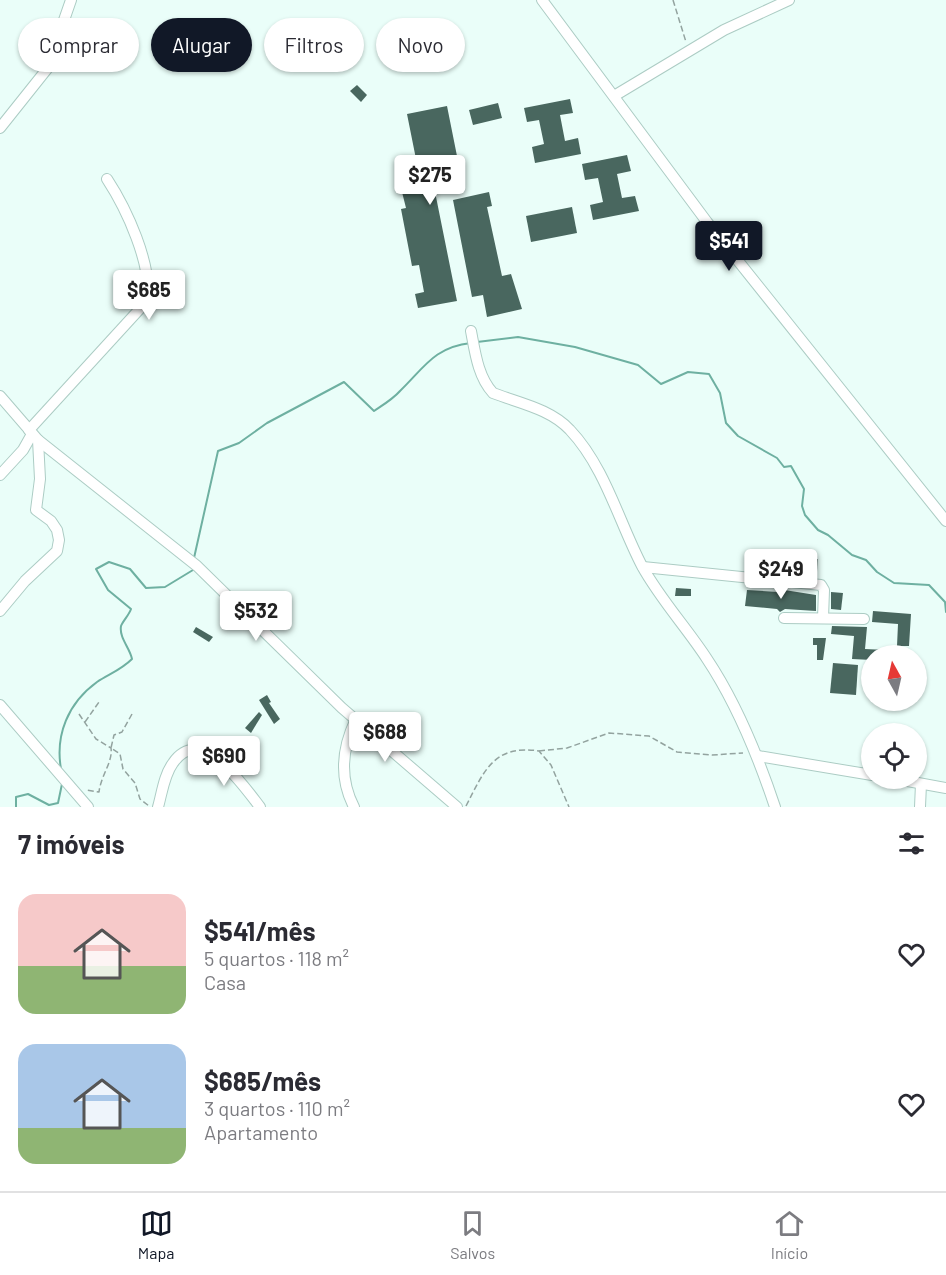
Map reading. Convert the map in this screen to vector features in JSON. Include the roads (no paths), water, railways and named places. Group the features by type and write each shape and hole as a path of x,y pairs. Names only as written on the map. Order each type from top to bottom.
{"street":[{"path":"0,128 47,69 71,0"},
{"path":"543,0 714,231 946,521"},
{"path":"614,96 724,30 789,0"},
{"path":"0,475 147,301 148,286 127,212 107,179"},
{"path":"472,335 483,378 493,393 549,414 573,432 600,475 643,567 708,661 758,756 775,807"},
{"path":"0,396 33,434 192,563 357,719 457,807"},
{"path":"0,611 59,546 55,525 36,510 40,479 33,434"},
{"path":"643,567 820,585 824,590 823,618"},
{"path":"784,618 864,619"},
{"path":"0,705 88,807"},
{"path":"354,807 347,794 343,771 345,746 357,719"},
{"path":"158,807 172,764 186,752 197,749 211,753 260,807"},
{"path":"758,756 861,773"},
{"path":"927,785 946,788"},
{"path":"920,807 921,789"}],"waterway":[{"path":"477,342 518,337 575,347 638,365 661,384 688,372 709,374 720,393 726,423 738,436 777,458 784,467 791,466 804,489 802,506 805,515 818,530 828,535 852,555 866,560 877,572 894,583 929,585 945,602 946,612"},
{"path":"194,558 218,451 239,443 267,423 344,382 374,411 394,397 439,354 458,345 471,343"},
{"path":"61,769 62,732 71,710 87,690 132,659 121,630 131,609 108,590 96,569 109,562 130,569 146,588 165,587 193,570 193,566"},
{"path":"16,807 16,797 28,794 49,805 58,803 62,784"}]}
